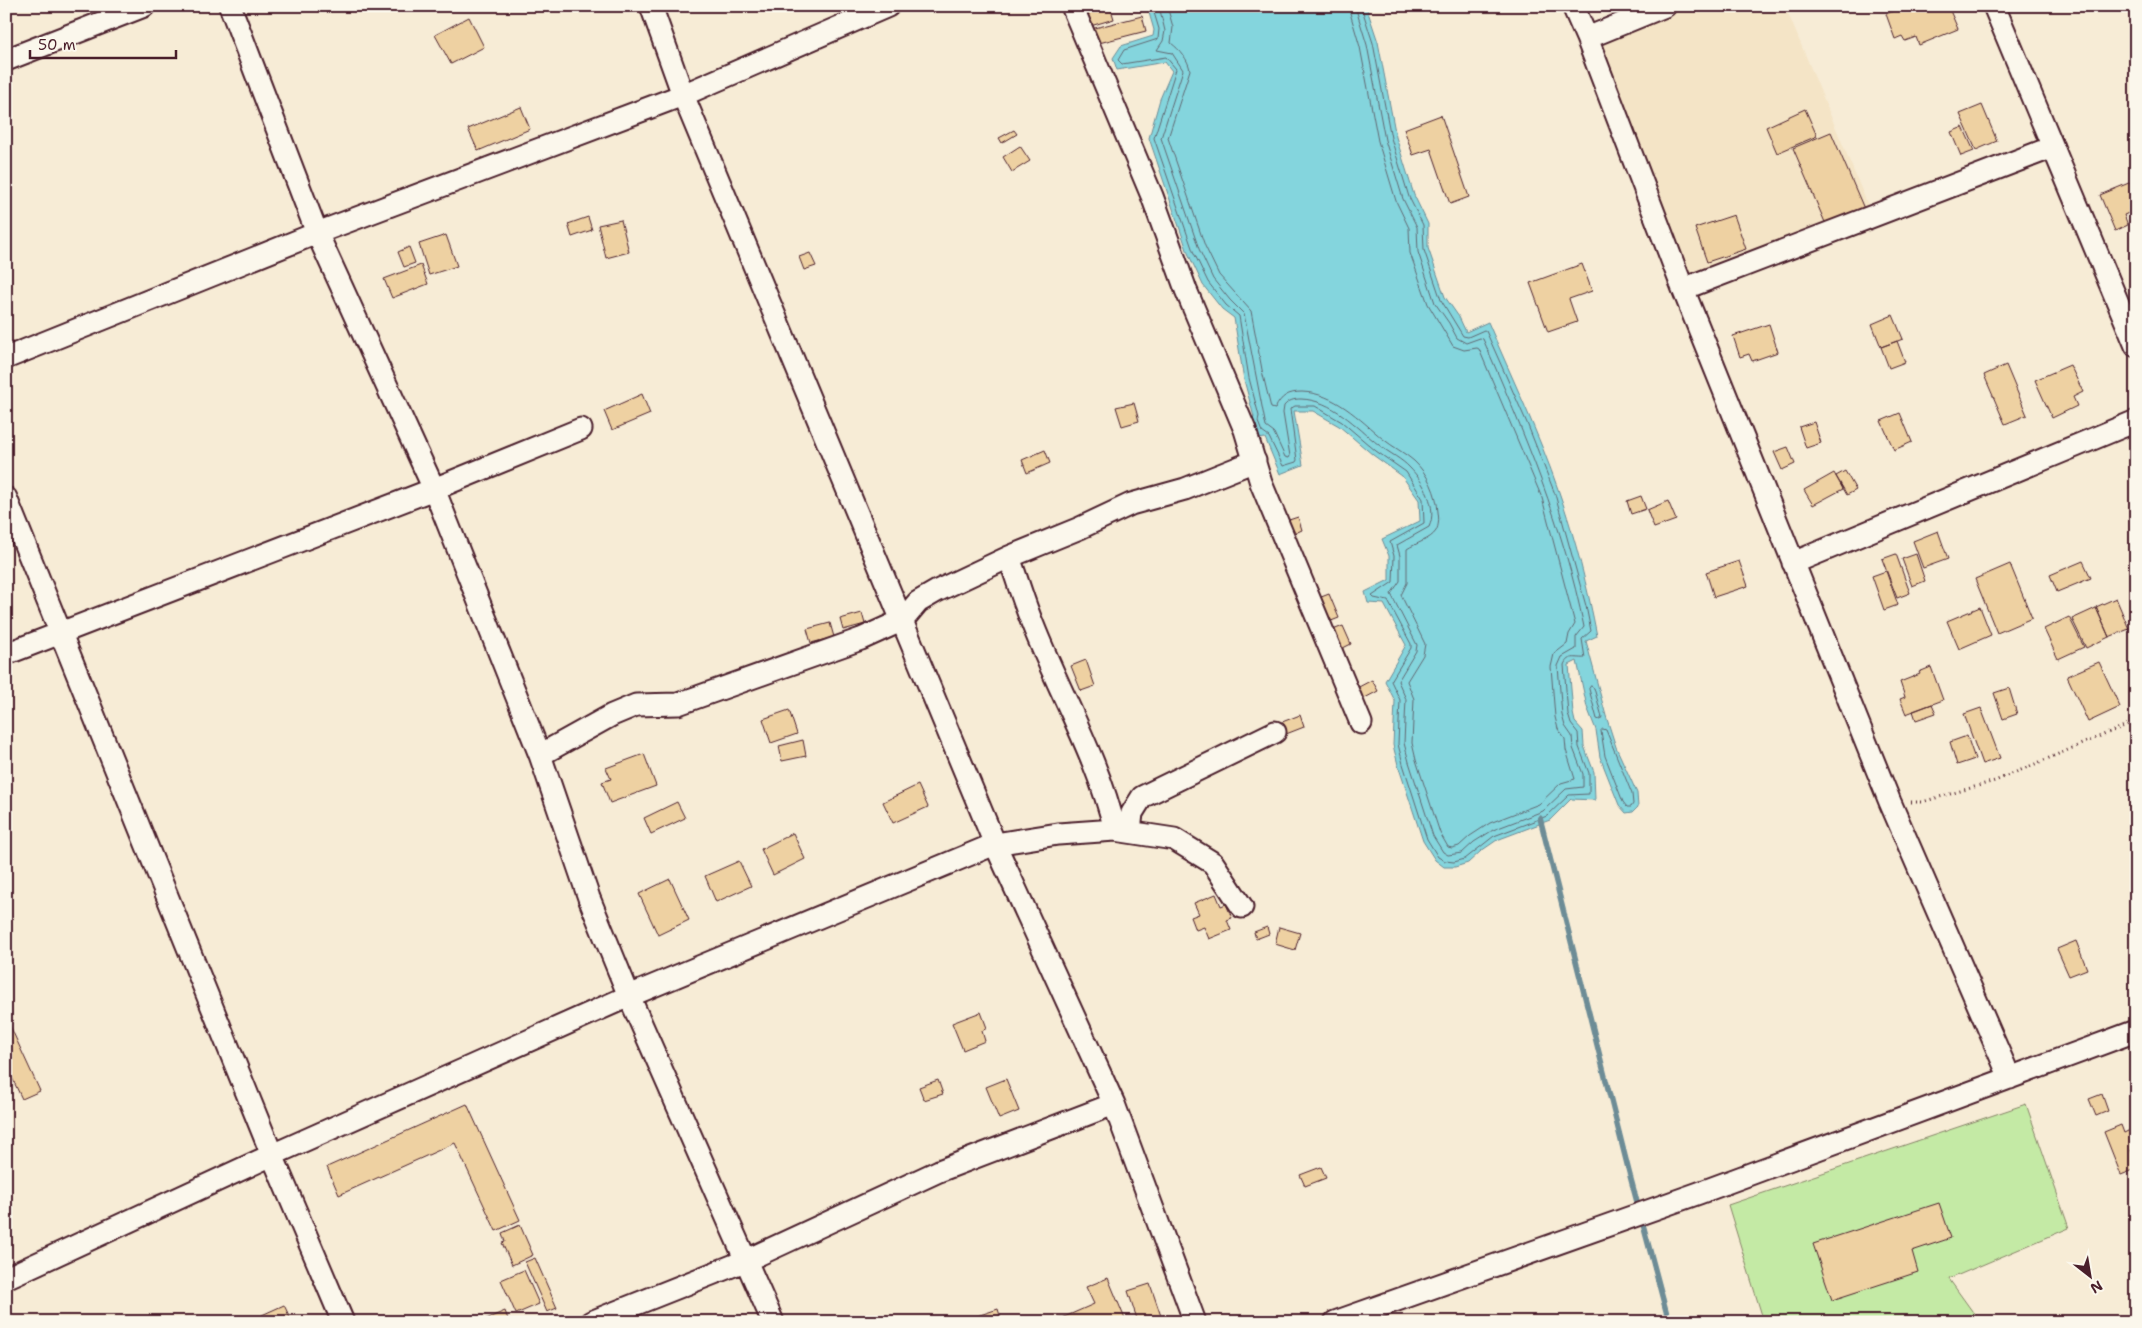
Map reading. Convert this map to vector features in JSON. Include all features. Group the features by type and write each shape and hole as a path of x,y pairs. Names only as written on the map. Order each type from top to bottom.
{"street":[{"path":"6,60 144,6"},
{"path":"230,6 317,232 434,489 540,755 589,898 628,996 773,1322"},
{"path":"651,6 683,96 995,844 1114,1104 1195,1322"},
{"path":"6,358 317,232 683,96 888,6"},
{"path":"1072,6 1152,196 1186,290 1245,430 1261,483 1361,723"},
{"path":"1573,6 1588,38 1683,289 1890,802 2010,1078"},
{"path":"1588,38 1665,6"},
{"path":"1994,6 2136,346"},
{"path":"1683,289 2052,147"},
{"path":"1793,563 2136,421"},
{"path":"6,654 434,489 581,429"},
{"path":"540,755 612,714 636,705 678,704 861,639 903,620 918,602 937,591 1009,557 1080,528 1131,504 1185,490 1254,461"},
{"path":"6,498 59,633 272,1155 343,1322"},
{"path":"1009,557 1033,626 1066,698 1110,806 1123,831"},
{"path":"1123,831 1142,797 1275,732"},
{"path":"6,1278 272,1155 628,996 995,844 1058,834 1123,831 1174,839 1213,863 1242,908"},
{"path":"1336,1322 1699,1193 2136,1031"},
{"path":"591,1322 747,1260 940,1171 1114,1104"}],"path":[{"path":"1890,802 1922,802 1995,780 2136,721"}],"shaded area":[{"path":"1685,6 1785,6 1870,210 1687,282 1593,43"}],"green space":[{"path":"2026,1104 2069,1228 1949,1279 1980,1322 1764,1322 1728,1205"}],"water":[{"path":"1147,6 1366,6 1378,42 1396,137 1414,195 1428,224 1428,248 1445,297 1459,317 1466,332 1488,322 1543,449 1565,509 1581,563 1597,636 1586,641 1616,747 1637,793 1638,807 1633,812 1626,813 1619,805 1600,757 1596,730 1587,707 1577,661 1569,665 1573,713 1575,722 1583,731 1584,746 1594,772 1595,800 1571,799 1550,820 1497,840 1468,863 1455,867 1444,867 1435,860 1423,841 1393,745 1395,701 1385,681 1406,645 1384,604 1368,603 1365,592 1389,580 1389,556 1382,539 1420,521 1419,500 1402,476 1373,455 1339,426 1313,411 1294,411 1303,465 1280,474 1265,438 1259,439 1252,422 1254,417 1244,380 1234,318 1222,309 1203,285 1188,253 1149,138 1160,99 1172,71 1165,62 1117,70 1113,58 1121,46 1153,36 1154,30"}],"building":[{"path":"1110,6 1114,19 1087,27 1083,14"},
{"path":"1894,6 1948,6 1958,29 1919,45 1916,37 1905,41 1902,36 1895,39 1886,14 1896,10"},
{"path":"1142,16 1146,31 1095,44 1091,29"},
{"path":"469,17 484,47 451,64 435,35"},
{"path":"1982,105 1997,141 1976,150 1960,114"},
{"path":"521,107 530,129 478,151 468,129"},
{"path":"1805,109 1817,136 1777,153 1766,127"},
{"path":"1441,115 1469,197 1450,204 1431,149 1413,155 1404,129"},
{"path":"1963,127 1974,151 1961,156 1951,132"},
{"path":"1014,130 1017,134 1002,143 999,138"},
{"path":"1831,132 1865,211 1827,227 1793,148"},
{"path":"1020,146 1030,161 1012,172 1003,157"},
{"path":"2136,180 2136,210 2124,215 2128,225 2115,231 2100,195"},
{"path":"1734,215 1746,249 1707,262 1695,228"},
{"path":"588,217 592,230 572,237 568,224"},
{"path":"621,220 629,252 606,258 598,225"},
{"path":"446,235 457,266 429,275 419,244"},
{"path":"409,247 415,263 404,267 398,252"},
{"path":"810,253 816,266 804,270 799,257"},
{"path":"1582,264 1592,291 1569,299 1577,322 1548,332 1530,283"},
{"path":"421,265 428,284 392,298 384,279"},
{"path":"1893,315 1903,339 1881,347 1872,324"},
{"path":"1769,324 1778,352 1752,361 1749,354 1740,357 1733,336"},
{"path":"1897,341 1905,362 1889,368 1881,347"},
{"path":"2006,365 2027,415 2005,424 1984,375"},
{"path":"2070,365 2083,392 2073,397 2077,406 2052,418 2035,380"},
{"path":"642,394 650,414 612,430 604,411"},
{"path":"1134,403 1139,421 1122,426 1116,407"},
{"path":"1900,413 1912,442 1894,450 1881,421"},
{"path":"1814,422 1821,443 1806,448 1799,427"},
{"path":"1788,447 1795,464 1782,470 1774,452"},
{"path":"1045,450 1050,463 1027,473 1022,460"},
{"path":"1845,471 1856,490 1847,495 1836,476"},
{"path":"1834,473 1843,489 1813,505 1804,490"},
{"path":"1641,496 1646,509 1631,514 1627,501"},
{"path":"1668,501 1676,520 1654,528 1647,510"},
{"path":"1298,517 1302,530 1291,535 1286,521"},
{"path":"1938,531 1948,559 1923,568 1913,541"},
{"path":"1896,554 1910,593 1897,598 1882,559"},
{"path":"1916,554 1925,581 1912,586 1902,559"},
{"path":"1739,561 1748,586 1714,597 1706,572"},
{"path":"2083,561 2091,578 2057,592 2050,575"},
{"path":"2010,564 2032,618 1997,633 1975,579"},
{"path":"1886,571 1898,605 1884,610 1872,576"},
{"path":"1329,594 1339,618 1326,623 1316,599"},
{"path":"2116,598 2129,629 2109,637 2096,607"},
{"path":"1980,607 1991,635 1959,649 1947,621"},
{"path":"2096,608 2109,637 2086,648 2072,619"},
{"path":"862,613 865,624 843,630 840,619"},
{"path":"2069,617 2084,647 2058,659 2044,629"},
{"path":"830,623 834,637 811,643 807,629"},
{"path":"1343,626 1351,644 1337,651 1328,632"},
{"path":"1086,660 1095,686 1081,691 1071,666"},
{"path":"2099,662 2120,707 2088,722 2067,676"},
{"path":"1931,667 1943,700 1906,714 1900,699 1905,697 1900,682 1920,674 1919,672"},
{"path":"1372,680 1378,691 1361,700 1355,689"},
{"path":"2009,688 2017,714 2003,719 1994,693"},
{"path":"1932,704 1936,713 1916,720 1913,711"},
{"path":"1981,708 2000,758 1982,764 1964,714"},
{"path":"789,710 797,734 771,743 763,719"},
{"path":"1300,715 1304,727 1281,736 1277,724"},
{"path":"1967,736 1975,759 1957,765 1950,742"},
{"path":"803,740 806,756 782,761 779,746"},
{"path":"644,754 656,786 610,803 602,782 611,779 606,768"},
{"path":"918,785 928,807 893,823 883,802"},
{"path":"677,802 685,818 651,834 644,818"},
{"path":"793,833 805,859 773,875 761,849"},
{"path":"739,861 751,886 716,902 705,876"},
{"path":"670,879 689,920 658,935 639,894"},
{"path":"1216,894 1221,906 1226,904 1232,918 1227,920 1231,930 1209,939 1204,927 1196,930 1191,917 1199,914 1194,903"},
{"path":"1267,927 1269,934 1256,939 1254,932"},
{"path":"1279,927 1300,933 1295,950 1275,944"},
{"path":"2076,941 2087,969 2069,976 2057,949"},
{"path":"981,1012 987,1028 982,1031 985,1041 963,1050 952,1023"},
{"path":"6,1017 40,1091 22,1099 6,1065"},
{"path":"1006,1079 1019,1111 999,1119 986,1087"},
{"path":"938,1080 943,1094 924,1100 919,1087"},
{"path":"2136,1084 2136,1102 2134,1103 2129,1086"},
{"path":"2102,1094 2108,1111 2096,1116 2089,1099"},
{"path":"467,1104 520,1220 496,1231 455,1143 339,1195 327,1167"},
{"path":"2121,1125 2124,1133 2134,1128 2136,1132 2136,1148 2131,1150 2136,1162 2136,1169 2121,1175 2104,1132"},
{"path":"1321,1167 1326,1178 1305,1186 1300,1175"},
{"path":"1939,1203 1951,1238 1912,1251 1918,1272 1832,1300 1813,1244"},
{"path":"520,1225 533,1255 512,1265 502,1243 505,1242 502,1233"},
{"path":"535,1258 557,1308 547,1312 525,1262"},
{"path":"524,1270 539,1304 516,1314 501,1280"},
{"path":"1108,1278 1125,1319 1118,1322 1053,1322 1094,1304 1086,1287"},
{"path":"1150,1284 1163,1322 1138,1322 1128,1291"},
{"path":"284,1305 292,1322 265,1322 262,1315"},
{"path":"998,1309 1002,1322 975,1322 974,1317"},
{"path":"505,1311 509,1322 479,1322"}],"waterway":[{"path":"1540,818 1629,1172 1669,1322"}]}
